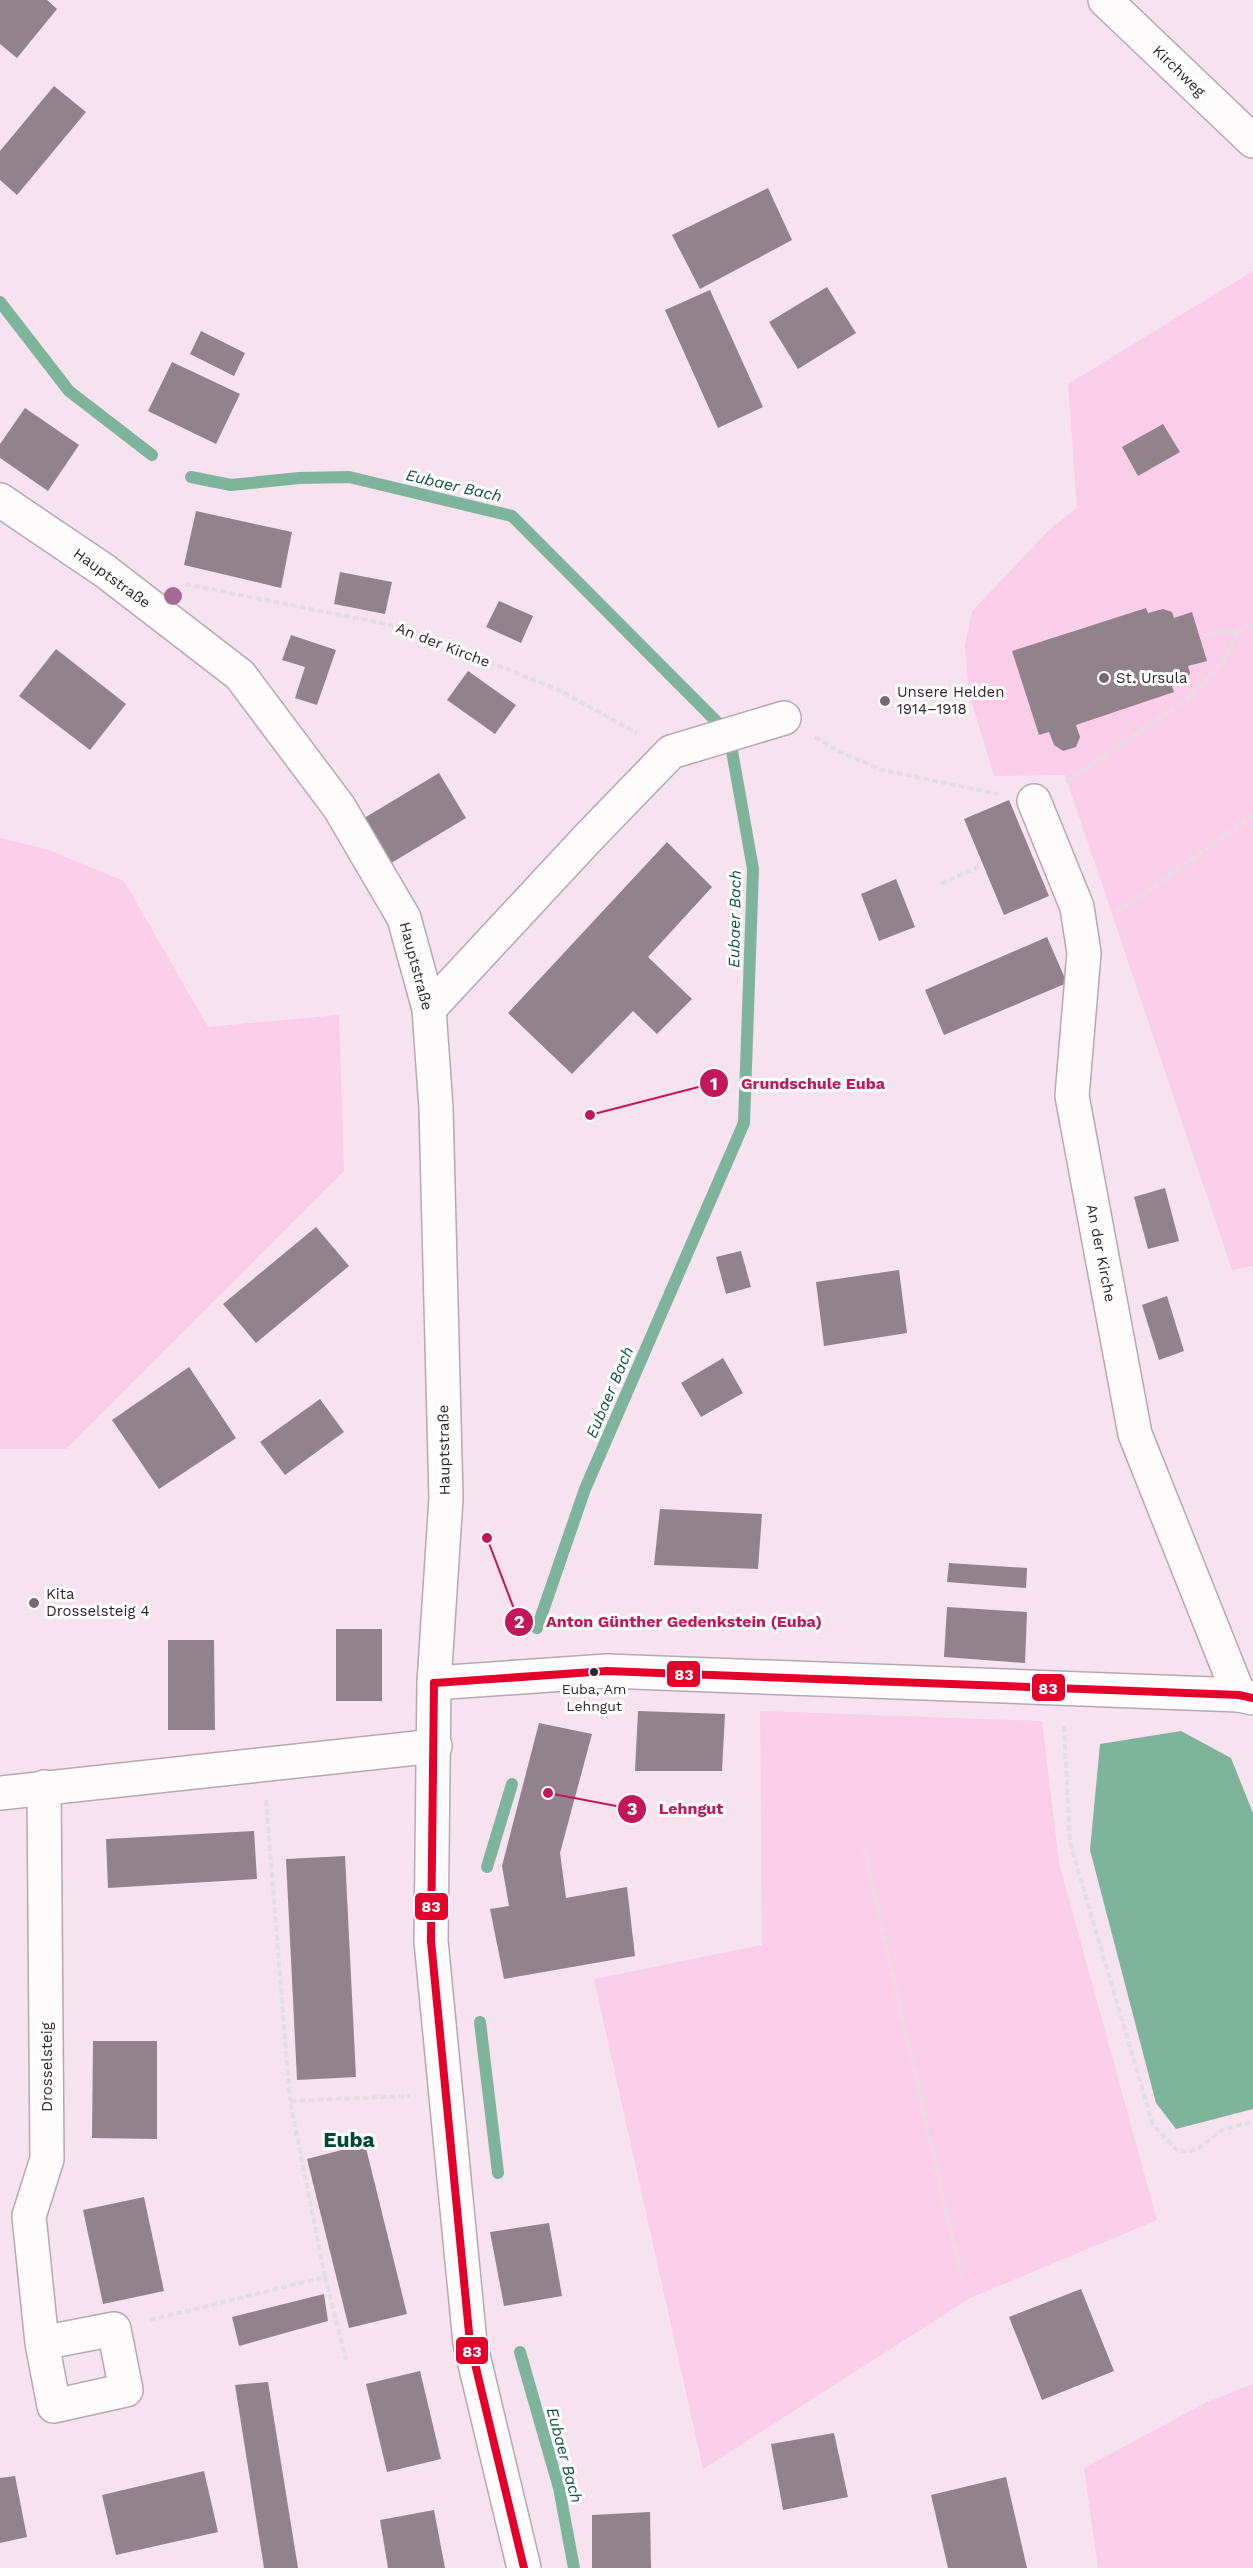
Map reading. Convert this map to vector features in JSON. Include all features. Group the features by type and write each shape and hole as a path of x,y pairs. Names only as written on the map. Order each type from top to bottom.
{"street":[{"name":"Kirchweg","path":"1105,0 1253,141"},
{"name":"Hauptstraße","path":"0,500 105,571 240,675 339,807 404,918 429,1009 436,1108 446,1498 434,1683 431,1941 470,2343 524,2568"},
{"path":"429,1009 586,840 671,753 784,718"},
{"name":"An der Kirche","path":"1034,801 1077,906 1081,930 1084,953 1072,1096 1135,1434 1246,1696"},
{"path":"434,1683 607,1671 1246,1696"},
{"path":"0,1793 435,1746"},
{"name":"Drosselsteig","path":"44,1787 47,2159 29,2216 42,2343 54,2406 126,2390 114,2329"},
{"path":"42,2343 114,2329"}],"path":[{"name":"An der Kirche","path":"181,583 401,627 559,690 671,753"},
{"path":"1200,637 1218,632 1238,632 1253,623"},
{"path":"784,718 838,751 882,770 1034,801 1187,699 1222,663 1238,632"},
{"path":"1081,930 1140,897 1253,815"},
{"path":"941,884 982,865"},
{"path":"1062,1689 1070,1843 1153,2125 1179,2152 1196,2150 1224,2129 1253,2122"},
{"path":"264,1764 290,2101 325,2277 346,2360"},
{"path":"864,1848 961,2276"},
{"path":"290,2101 446,2094"},
{"path":"114,2329 325,2277"}],"shaded area":[{"path":"1253,271 1253,1266 1232,1270 1065,775 994,776 969,693 965,646 972,611 1050,529 1077,508 1068,384"},
{"path":"0,838 46,849 124,881 208,1027 339,1015 344,1171 66,1449 0,1449"},
{"path":"760,1711 1042,1721 1059,1863 1157,2220 970,2298 703,2469 594,1979 762,1945"},
{"path":"1181,1731 1231,1758 1253,1813 1253,2109 1176,2129 1156,2103 1090,1850 1100,1744"},
{"path":"1253,2384 1253,2568 1098,2568 1084,2468 1207,2402"}],"building":[{"path":"0,0 47,0 57,9 17,58 0,44"},
{"path":"54,86 86,112 17,195 0,180 0,151"},
{"path":"768,188 792,240 700,289 672,235"},
{"path":"827,287 856,333 798,369 769,322"},
{"path":"710,290 763,407 718,428 665,310"},
{"path":"201,331 245,353 234,376 190,354"},
{"path":"172,362 240,394 216,444 148,411"},
{"path":"25,408 79,445 48,491 0,458 0,444"},
{"path":"1163,424 1180,452 1138,476 1122,447"},
{"path":"196,511 292,532 281,588 184,565"},
{"path":"340,572 392,582 385,614 334,604"},
{"path":"499,601 533,616 521,643 486,627"},
{"name":"St. Ursula","path":"1146,608 1148,613 1163,609 1172,612 1174,618 1192,612 1207,661 1188,666 1190,673 1186,682 1172,686 1174,692 1076,725 1080,737 1076,747 1063,751 1054,745 1049,732 1039,735 1012,651"},
{"path":"291,635 336,650 317,705 295,698 305,667 282,660"},
{"path":"56,649 126,704 90,750 19,696"},
{"path":"468,671 516,705 495,734 447,700"},
{"path":"439,773 466,818 388,865 361,820"},
{"path":"1009,800 1049,896 1004,915 964,819"},
{"path":"667,842 712,887 648,957 692,999 657,1034 633,1011 572,1074 508,1013"},
{"path":"896,879 915,927 879,941 861,894"},
{"path":"1047,937 1067,983 944,1035 925,990"},
{"path":"1165,1188 1179,1241 1148,1249 1134,1197"},
{"path":"316,1227 349,1266 256,1343 223,1304"},
{"path":"741,1251 751,1287 726,1294 716,1257"},
{"path":"899,1270 907,1333 824,1346 816,1282"},
{"path":"1167,1296 1184,1351 1159,1360 1142,1305"},
{"path":"723,1358 743,1393 701,1417 681,1383"},
{"path":"189,1367 236,1438 159,1489 112,1420"},
{"path":"320,1399 344,1432 285,1475 260,1442"},
{"path":"660,1509 762,1514 758,1569 654,1565"},
{"path":"949,1563 1027,1568 1026,1588 947,1582"},
{"path":"947,1607 1027,1612 1025,1663 944,1657"},
{"path":"336,1629 382,1629 382,1701 336,1701"},
{"path":"168,1640 214,1640 215,1730 168,1730"},
{"path":"638,1711 725,1714 722,1771 635,1771"},
{"path":"539,1723 592,1734 560,1853 566,1898 627,1887 635,1956 504,1979 490,1909 509,1906 502,1866"},
{"path":"254,1831 257,1879 108,1888 106,1839"},
{"path":"345,1856 356,2077 297,2080 286,1859"},
{"path":"93,2041 157,2041 157,2139 92,2138"},
{"path":"365,2144 407,2314 349,2328 307,2159"},
{"path":"144,2197 164,2291 103,2304 83,2210"},
{"path":"549,2223 562,2296 504,2306 490,2232"},
{"path":"1081,2289 1114,2371 1042,2400 1009,2317"},
{"path":"324,2294 328,2321 239,2346 232,2317"},
{"path":"420,2371 441,2459 387,2472 366,2384"},
{"path":"268,2382 298,2568 264,2568 235,2385"},
{"path":"834,2433 848,2497 783,2510 771,2444"},
{"path":"204,2471 218,2532 116,2555 102,2495"},
{"path":"15,2476 27,2537 0,2543 0,2478"},
{"path":"1006,2477 1027,2568 948,2568 931,2495"},
{"path":"434,2510 445,2568 388,2568 380,2520"},
{"path":"650,2512 651,2568 592,2568 592,2515"}],"waterway":[{"name":"Eubaer Bach","path":"0,302 69,391 152,455"},
{"name":"Eubaer Bach","path":"191,477 231,485 299,478 349,477 512,516 729,734 753,869 744,1123 585,1489 537,1628"},
{"path":"487,1867 512,1784"},
{"path":"480,2022 498,2173"},
{"name":"Eubaer Bach","path":"520,2352 559,2488 574,2568"}],"transit line":[{"name":"83","path":"434,1683 607,1671 1239,1695 1253,1698"},
{"name":"83","path":"434,1683 431,1941 470,2343 524,2568"}],"place":[{"name":"St. Ursula","path":"1104,678"},
{"name":"Unsere Helden 1914–1918","path":"885,701"},
{"name":"Grundschule Euba","path":"590,1115"},
{"name":"Anton Günther Gedenkstein (Euba)","path":"487,1538"},
{"name":"Kita Drosselsteig 4","path":"34,1603"},
{"name":"Euba, Am Lehngut","path":"594,1672"},
{"name":"Lehngut","path":"548,1793"}],"district":[{"name":"Euba","path":"349,2140"}]}
